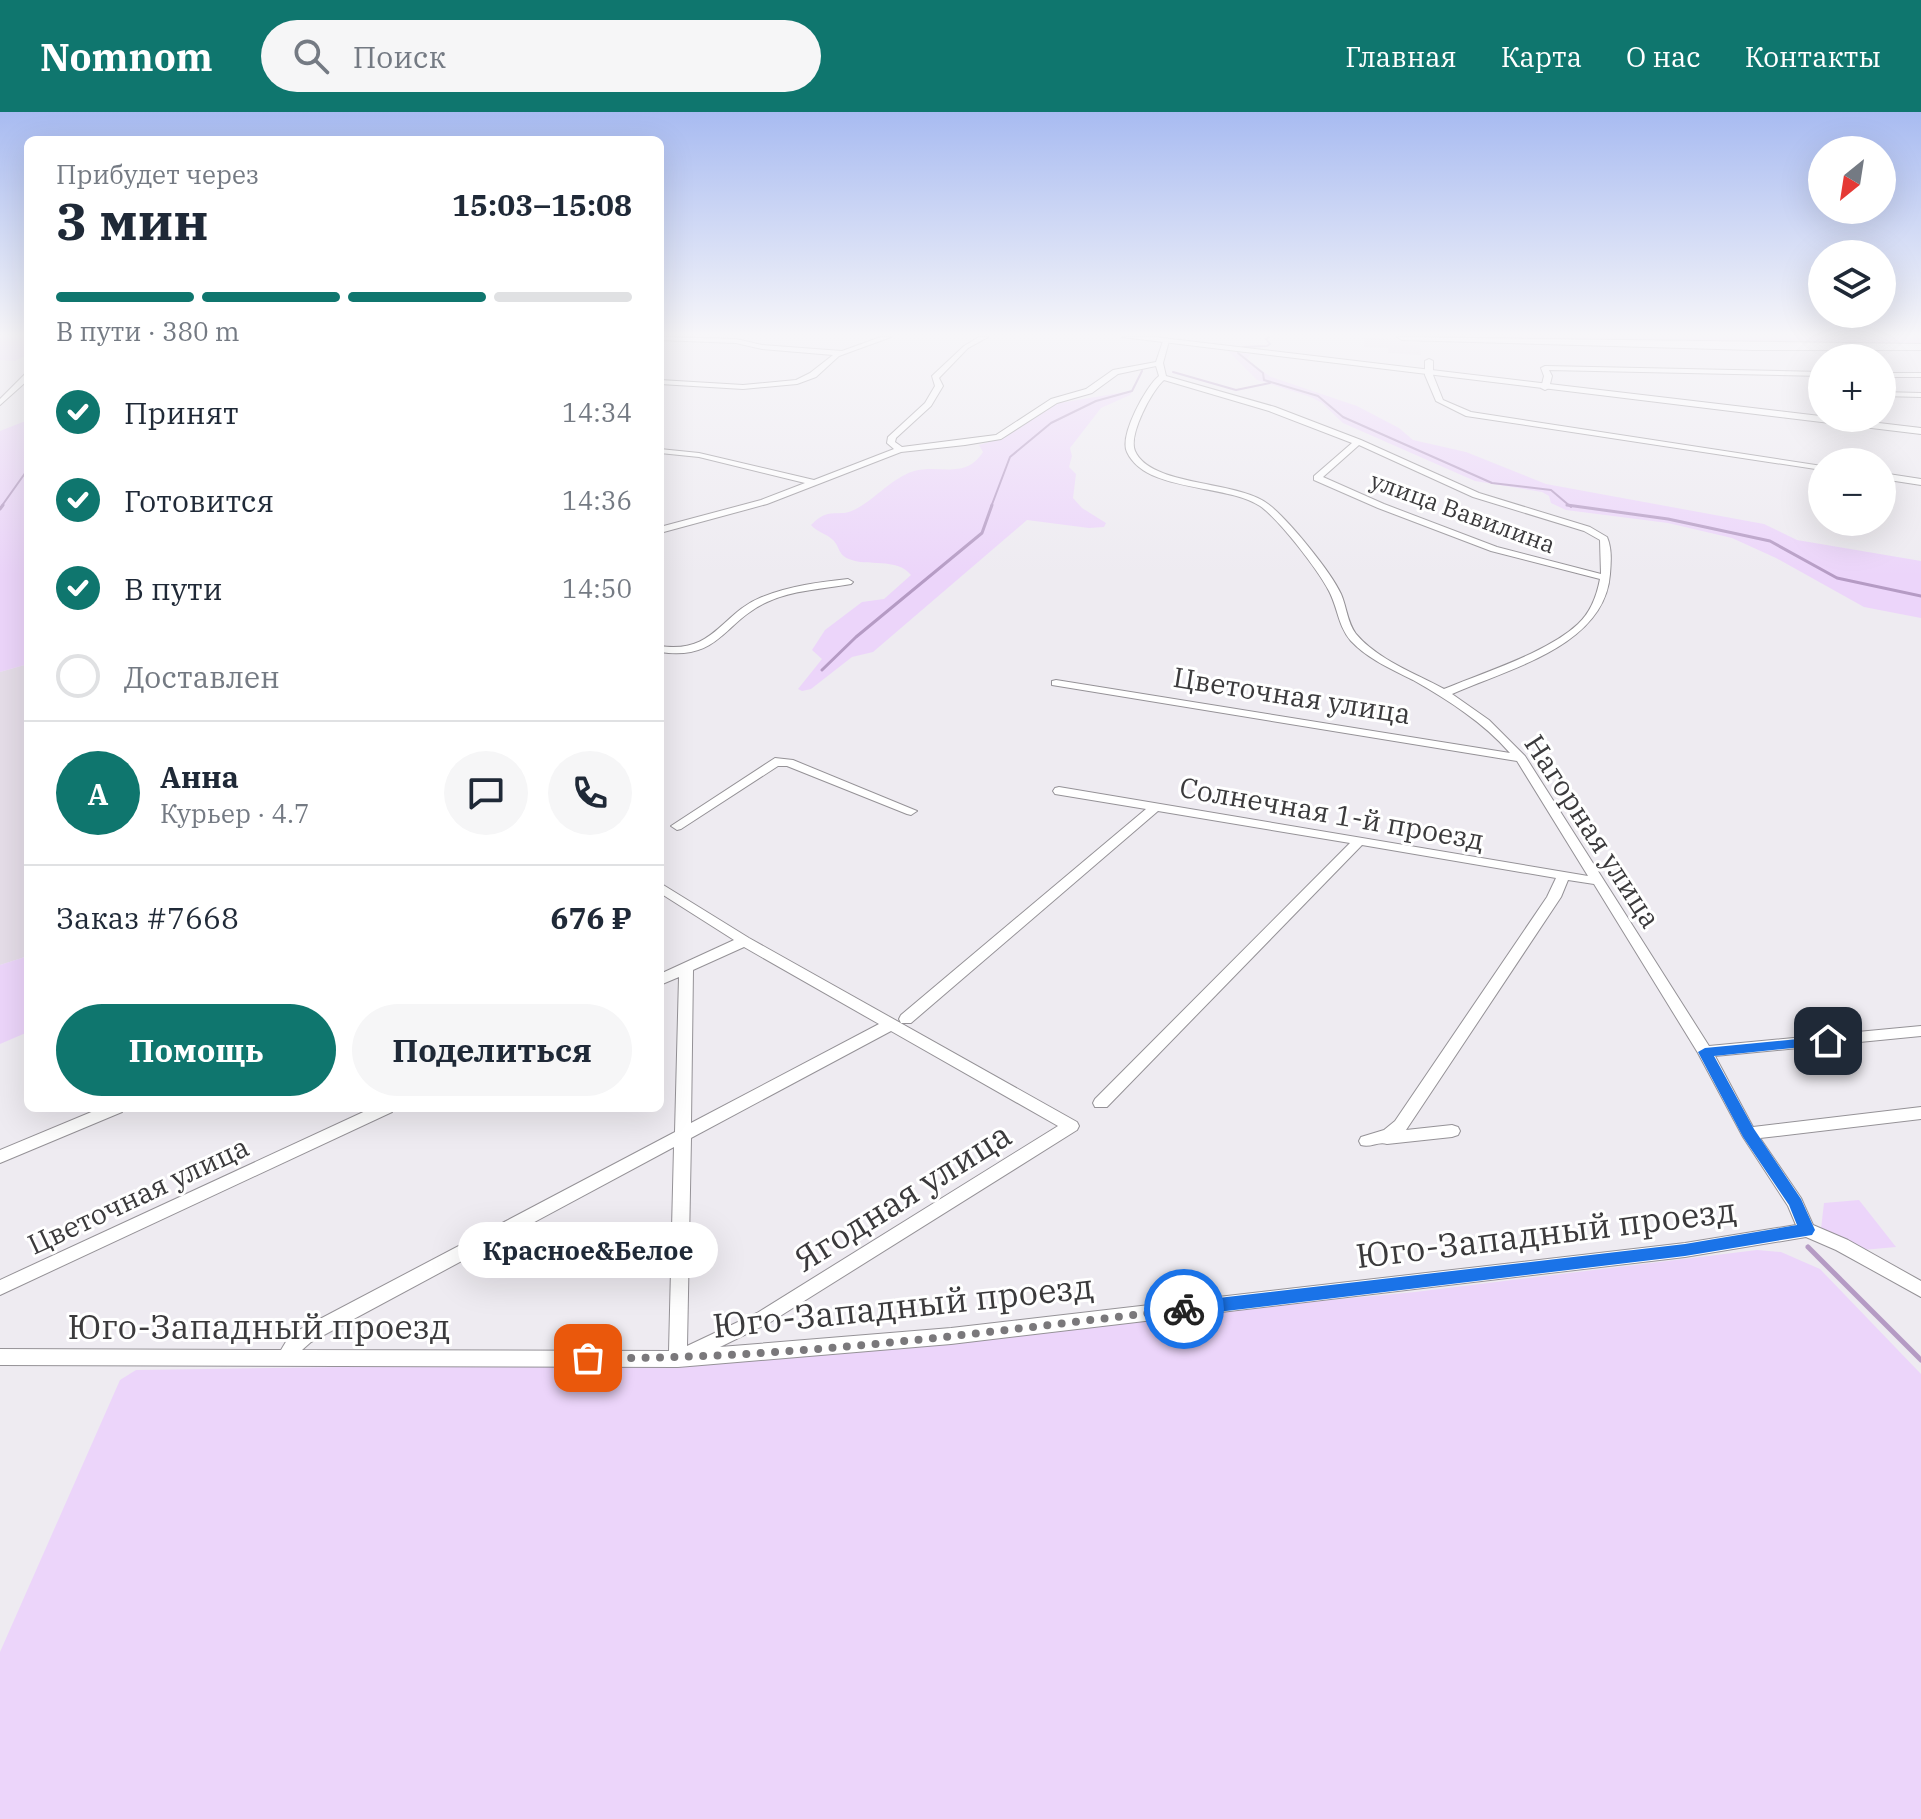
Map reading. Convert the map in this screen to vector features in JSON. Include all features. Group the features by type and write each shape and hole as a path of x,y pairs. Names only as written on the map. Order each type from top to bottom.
{"main road":[{"path":"1796,417 1921,431"}],"street":[{"path":"900,450 891,440 914,417"},
{"path":"664,529 764,502 900,450 998,437 1030,417"},
{"name":"Нагорная улица","path":"1138,417 1129,441 1131,451 1138,460 1165,475 1235,493 1265,505 1334,591 1344,624 1352,636 1373,654 1486,719 1521,758 1705,1052 1749,1133 1795,1203 1807,1230"},
{"path":"1292,417 1358,442 1476,495 1598,534 1606,544 1606,578 1600,600 1581,627 1554,644 1444,693"},
{"path":"1486,417 1808,466"},
{"name":"улица Вавилина","path":"1358,442 1317,478 1494,549 1606,578"},
{"path":"664,451 699,455 815,483"},
{"path":"1896,478 1921,482"},
{"path":"664,522 677,524"},
{"path":"664,650 682,653 696,650 759,601 827,584 848,582"},
{"name":"Цветочная улица","path":"1056,683 1521,758"},
{"path":"677,826 775,762 789,762 911,811"},
{"name":"Солнечная 1-й проезд","path":"1059,791 1597,881"},
{"path":"287,1356 305,1336 898,1021 1156,807"},
{"path":"1101,1103 1359,841"},
{"path":"1452,1131 1367,1141 1390,1134 1401,1125 1554,897 1563,876"},
{"path":"664,890 744,941 898,1021"},
{"path":"664,978 744,941"},
{"path":"678,1359 686,968"},
{"name":"Ягодная улица","path":"678,1359 763,1318 1071,1126 898,1021"},
{"path":"1705,1052 1921,1031"},
{"path":"0,1157 107,1112"},
{"name":"Цветочная улица","path":"0,1288 377,1112"},
{"path":"1749,1133 1921,1113"},
{"path":"1807,1230 1854,1251 1921,1290"},
{"name":"Юго-Западный проезд","path":"0,1357 134,1360 287,1356 678,1359 951,1336 1685,1250 1807,1230"}],"shaded area":[{"path":"1033,417 1094,417 1070,448 1072,456 1069,467 1076,474 1073,498 1082,508 1106,523 1104,527 1027,520 873,652 852,657 811,689 798,689 822,659 812,650 825,630 862,602 884,599 911,575 898,566 845,557 833,540 811,525 824,515 856,509 914,471 968,466 983,452 979,445 999,439"},
{"path":"1336,417 1377,417 1413,440 1466,452 1546,484 1764,524 1797,540 1921,561 1921,618 1864,607 1776,558 1732,538 1668,523 1566,510 1551,503 1549,496 1542,492 1475,481 1343,423"},
{"path":"24,422 24,665 0,672 0,431"},
{"path":"24,665 24,957 0,965 0,672"},
{"path":"24,957 24,1034 0,1044 0,965"},
{"path":"1859,1200 1896,1247 1863,1250 1821,1229 1824,1203"},
{"path":"1757,1250 1781,1252 1820,1269 1921,1374 1921,1819 0,1819 0,1652 120,1380 136,1370 680,1362 1415,1292"}],"waterway":[{"path":"991,507 1010,457 1051,423 1064,417"},
{"path":"1343,417 1492,483 1551,490 1569,505"},
{"path":"1,507 24,475"},
{"path":"0,509 3,505"},
{"path":"822,670 856,637 982,533 992,505"},
{"path":"1569,505 1668,519 1770,541 1837,578 1921,596"},
{"path":"1808,1247 1921,1360"}],"way so far":[{"path":"588,1358 678,1359 951,1336 1184,1309"}],"place":[{"name":"Красное&Белое","path":"588,1358"}],"route":[{"path":"1184,1309 1685,1250 1807,1230 1795,1203 1749,1133 1705,1052 1828,1041"}]}
